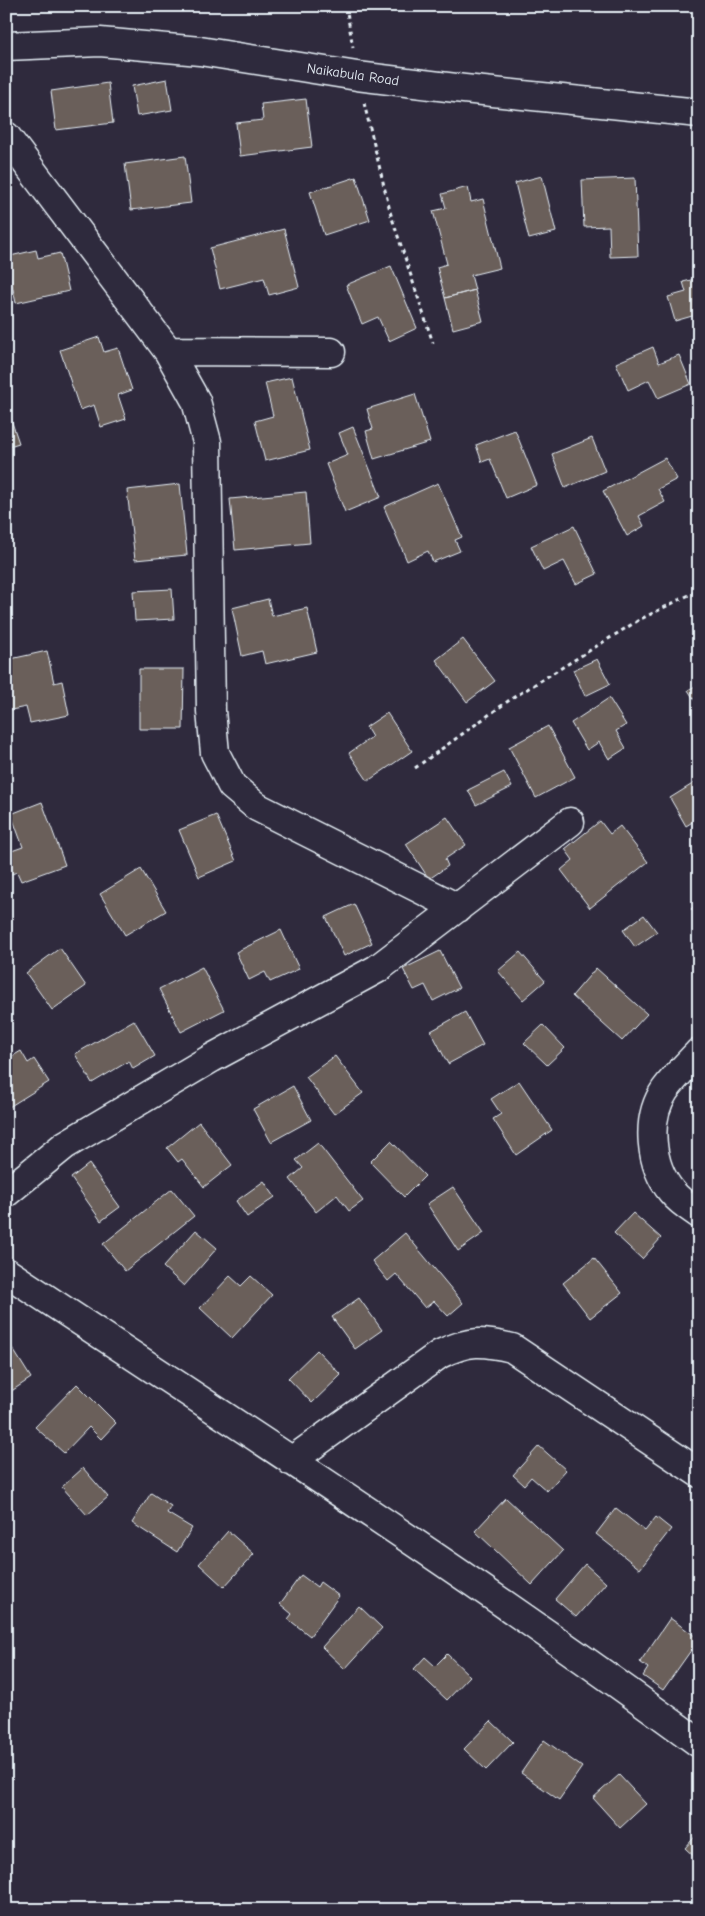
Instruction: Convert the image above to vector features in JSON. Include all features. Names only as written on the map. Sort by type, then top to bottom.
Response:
[{"type":"street","name":"Naikabula Road","points":[[6,46],[100,42],[200,51],[357,76],[699,113]]},
{"type":"street","points":[[6,136],[168,351],[196,401],[207,442],[211,710],[216,753],[232,786],[258,807],[458,908]]},
{"type":"street","points":[[168,351],[331,352]]},
{"type":"street","points":[[6,1192],[65,1145],[212,1058],[377,970],[570,822]]},
{"type":"street","points":[[699,1052],[665,1090],[657,1107],[653,1125],[653,1144],[662,1178],[672,1193],[699,1214]]},
{"type":"street","points":[[6,1272],[292,1460],[608,1676],[699,1743]]},
{"type":"street","points":[[292,1460],[440,1354],[460,1345],[488,1342],[512,1348],[699,1473]]},
{"type":"path","points":[[346,6],[357,76],[390,215],[433,343]]},
{"type":"path","points":[[415,768],[511,699],[639,620],[699,590]]},
{"type":"building","points":[[167,79],[172,110],[137,116],[132,86]]},
{"type":"building","points":[[108,83],[113,123],[56,130],[51,91]]},
{"type":"building","points":[[306,99],[312,147],[240,156],[236,123],[263,120],[261,104]]},
{"type":"building","points":[[185,156],[191,203],[131,210],[125,164]]},
{"type":"building","points":[[542,176],[556,232],[529,239],[515,183]]},
{"type":"building","points":[[356,177],[370,220],[324,235],[310,192]]},
{"type":"building","points":[[635,178],[638,256],[610,257],[609,226],[584,227],[582,180]]},
{"type":"building","points":[[468,187],[471,202],[483,199],[500,268],[471,275],[475,290],[445,298],[437,267],[447,264],[433,211],[446,208],[442,194]]},
{"type":"building","points":[[284,229],[299,287],[269,295],[264,278],[220,289],[210,248]]},
{"type":"building","points":[[36,250],[38,258],[60,253],[69,291],[16,303],[6,257]]},
{"type":"building","points":[[391,266],[417,328],[389,341],[378,317],[362,324],[346,285]]},
{"type":"building","points":[[699,278],[699,314],[675,321],[668,297],[686,292],[683,282]]},
{"type":"building","points":[[475,290],[483,321],[453,329],[445,298]]},
{"type":"building","points":[[99,337],[104,352],[118,348],[132,390],[118,395],[126,419],[101,427],[94,405],[80,410],[60,350]]},
{"type":"building","points":[[653,347],[659,363],[679,355],[691,384],[658,398],[649,380],[628,390],[616,363]]},
{"type":"building","points":[[292,377],[310,450],[265,461],[255,421],[273,416],[265,383]]},
{"type":"building","points":[[415,394],[430,442],[374,459],[366,431],[373,429],[367,409]]},
{"type":"building","points":[[6,405],[19,443],[6,447]]},
{"type":"building","points":[[353,427],[381,497],[345,512],[326,464],[348,455],[339,433]]},
{"type":"building","points":[[515,430],[537,485],[506,498],[490,459],[482,462],[476,445]]},
{"type":"building","points":[[592,438],[605,471],[565,488],[552,454]]},
{"type":"building","points":[[665,458],[677,479],[658,489],[665,502],[639,516],[644,526],[627,536],[603,491]]},
{"type":"building","points":[[438,483],[462,537],[455,540],[460,551],[433,562],[428,551],[407,561],[384,507]]},
{"type":"building","points":[[180,484],[187,555],[135,560],[127,490]]},
{"type":"building","points":[[306,492],[310,543],[235,550],[230,499]]},
{"type":"building","points":[[574,526],[597,574],[576,584],[564,561],[543,571],[531,546]]},
{"type":"building","points":[[172,589],[174,619],[135,621],[133,591]]},
{"type":"building","points":[[268,599],[272,616],[307,608],[317,652],[265,664],[262,651],[242,656],[232,608]]},
{"type":"building","points":[[463,639],[495,681],[467,702],[436,660]]},
{"type":"building","points":[[47,651],[54,683],[62,681],[69,715],[30,723],[26,707],[6,711],[6,660]]},
{"type":"building","points":[[597,659],[610,684],[585,696],[573,670]]},
{"type":"building","points":[[139,669],[184,669],[183,729],[139,729]]},
{"type":"building","points":[[699,684],[699,707],[688,690]]},
{"type":"building","points":[[609,698],[626,725],[616,731],[626,748],[609,759],[599,742],[587,750],[571,723]]},
{"type":"building","points":[[387,713],[412,751],[368,781],[349,753],[372,737],[366,727]]},
{"type":"building","points":[[548,726],[575,777],[536,798],[509,747]]},
{"type":"building","points":[[504,772],[512,787],[476,805],[468,790]]},
{"type":"building","points":[[699,780],[699,818],[686,826],[670,798]]},
{"type":"building","points":[[42,802],[65,865],[21,881],[17,872],[6,876],[6,853],[23,847],[11,814]]},
{"type":"building","points":[[216,815],[236,861],[199,877],[179,830]]},
{"type":"building","points":[[447,817],[466,845],[445,859],[448,866],[429,879],[406,844]]},
{"type":"building","points":[[600,821],[610,834],[620,826],[648,862],[590,908],[561,870],[573,860],[565,849]]},
{"type":"building","points":[[141,869],[166,911],[125,935],[100,894]]},
{"type":"building","points":[[699,901],[699,917],[691,909]]},
{"type":"building","points":[[354,904],[372,943],[344,956],[326,917]]},
{"type":"building","points":[[644,915],[657,932],[635,947],[623,930]]},
{"type":"building","points":[[281,930],[299,969],[270,982],[265,972],[249,980],[236,952]]},
{"type":"building","points":[[60,948],[86,986],[52,1010],[26,973]]},
{"type":"building","points":[[440,951],[459,988],[433,1001],[425,985],[414,990],[403,969]]},
{"type":"building","points":[[520,952],[545,981],[523,1000],[498,971]]},
{"type":"building","points":[[202,967],[224,1010],[181,1032],[159,989]]},
{"type":"building","points":[[596,968],[647,1014],[622,1041],[572,996]]},
{"type":"building","points":[[465,1012],[483,1045],[448,1064],[431,1031]]},
{"type":"building","points":[[134,1020],[155,1056],[133,1069],[129,1061],[92,1083],[75,1054]]},
{"type":"building","points":[[543,1025],[565,1048],[547,1065],[524,1043]]},
{"type":"building","points":[[21,1051],[28,1063],[34,1059],[49,1082],[9,1107],[6,1102],[6,1060]]},
{"type":"building","points":[[335,1056],[363,1093],[334,1114],[306,1077]]},
{"type":"building","points":[[519,1081],[552,1130],[516,1155],[493,1119],[501,1114],[491,1099]]},
{"type":"building","points":[[293,1086],[311,1120],[271,1142],[253,1109]]},
{"type":"building","points":[[199,1122],[232,1165],[204,1187],[182,1159],[178,1162],[167,1148]]},
{"type":"building","points":[[391,1141],[425,1176],[404,1197],[370,1162]]},
{"type":"building","points":[[318,1143],[363,1201],[349,1211],[337,1195],[316,1212],[290,1179],[303,1168],[296,1160]]},
{"type":"building","points":[[89,1164],[120,1207],[101,1221],[71,1178]]},
{"type":"building","points":[[264,1181],[275,1197],[247,1217],[236,1201]]},
{"type":"building","points":[[453,1187],[484,1233],[458,1251],[427,1204]]},
{"type":"building","points":[[172,1189],[194,1216],[125,1271],[103,1244]]},
{"type":"building","points":[[633,1213],[661,1238],[642,1259],[614,1233]]},
{"type":"building","points":[[196,1230],[217,1248],[184,1286],[163,1267]]},
{"type":"building","points":[[405,1233],[463,1303],[448,1316],[434,1301],[425,1308],[396,1274],[388,1281],[372,1261]]},
{"type":"building","points":[[594,1258],[622,1293],[590,1318],[563,1283]]},
{"type":"building","points":[[230,1276],[241,1286],[251,1276],[272,1295],[232,1338],[200,1308]]},
{"type":"building","points":[[359,1298],[382,1330],[355,1349],[332,1317]]},
{"type":"building","points":[[6,1338],[31,1378],[7,1394],[6,1393]]},
{"type":"building","points":[[317,1350],[341,1375],[312,1403],[288,1378]]},
{"type":"building","points":[[77,1384],[116,1423],[101,1439],[89,1427],[64,1453],[35,1427]]},
{"type":"building","points":[[539,1446],[566,1470],[547,1491],[531,1477],[524,1485],[513,1475]]},
{"type":"building","points":[[83,1468],[108,1497],[87,1515],[62,1487]]},
{"type":"building","points":[[151,1493],[171,1506],[167,1513],[192,1528],[177,1552],[132,1523]]},
{"type":"building","points":[[506,1498],[563,1551],[532,1585],[475,1531]]},
{"type":"building","points":[[616,1508],[645,1531],[656,1517],[671,1529],[640,1569],[596,1534]]},
{"type":"building","points":[[228,1531],[254,1554],[224,1587],[199,1564]]},
{"type":"building","points":[[585,1564],[606,1583],[576,1617],[555,1599]]},
{"type":"building","points":[[301,1575],[317,1587],[320,1582],[339,1596],[310,1636],[288,1619],[292,1614],[280,1604]]},
{"type":"building","points":[[359,1606],[382,1628],[345,1669],[322,1647]]},
{"type":"building","points":[[670,1618],[699,1639],[663,1690],[643,1676],[648,1668],[640,1662]]},
{"type":"building","points":[[447,1654],[470,1676],[447,1700],[414,1669],[425,1657],[435,1666]]},
{"type":"building","points":[[491,1721],[513,1742],[486,1770],[464,1749]]},
{"type":"building","points":[[544,1740],[582,1767],[559,1800],[521,1773]]},
{"type":"building","points":[[619,1775],[646,1804],[620,1828],[593,1798]]},
{"type":"building","points":[[699,1832],[699,1861],[685,1848]]}]
